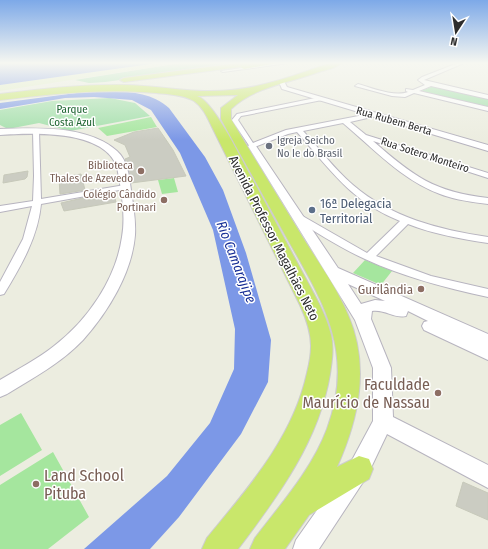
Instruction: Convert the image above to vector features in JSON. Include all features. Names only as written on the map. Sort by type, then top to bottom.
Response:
[{"type":"main road","points":[[0,95],[51,89]]},
{"type":"main road","points":[[0,95],[75,89]]},
{"type":"main road","points":[[121,89],[220,94],[253,89]]},
{"type":"main road","points":[[217,108],[256,89]]},
{"type":"main road","name":"Avenida Professor Magalhães Neto","points":[[174,92],[217,108],[253,153],[319,278],[334,308],[345,336],[349,367],[345,410],[335,439],[321,470],[266,549]]},
{"type":"main road","name":"Avenida Professor Magalhães Neto","points":[[217,108],[256,198],[305,297],[318,328],[322,345],[321,361],[313,400],[301,431],[279,469],[218,549]]},
{"type":"main road","points":[[298,505],[359,469]]},
{"type":"street","name":"Rua Rubem Berta","points":[[286,89],[488,148]]},
{"type":"street","points":[[369,89],[392,94],[405,95],[421,89]]},
{"type":"street","points":[[451,89],[488,97]]},
{"type":"street","points":[[392,94],[408,90],[416,91],[488,109]]},
{"type":"street","name":"Avenida Professor Magalhães Neto","points":[[305,549],[359,469],[383,422],[382,368],[363,319],[253,153],[235,120],[239,115],[247,113],[320,99]]},
{"type":"street","points":[[253,153],[281,134],[374,115]]},
{"type":"street","points":[[345,121],[420,183],[458,198],[488,201]]},
{"type":"street","points":[[299,130],[349,186],[377,206],[406,220],[450,233],[488,240]]},
{"type":"street","points":[[0,291],[16,265],[27,241],[34,220],[36,203],[36,131]]},
{"type":"street","points":[[0,132],[36,131],[72,135],[101,143],[113,152],[120,161],[125,187],[129,235],[124,258],[113,283],[97,311],[76,336],[40,365],[0,389]]},
{"type":"street","name":"Rua Sotero Monteiro","points":[[363,135],[488,176]]},
{"type":"street","points":[[0,209],[125,187]]},
{"type":"street","points":[[296,216],[336,240],[369,257],[452,285],[488,293]]},
{"type":"street","points":[[369,257],[406,220]]},
{"type":"street","points":[[331,271],[488,341]]},
{"type":"street","points":[[363,319],[365,308],[372,305],[381,304],[488,353]]},
{"type":"street","points":[[383,422],[488,477]]},
{"type":"green space","points":[[427,89],[445,89],[488,98],[488,107],[421,91]]},
{"type":"green space","name":"Parque Costa Azul","points":[[110,98],[135,103],[150,116],[70,131],[39,123],[8,129],[0,125],[0,110],[52,101]]},
{"type":"green space","points":[[151,117],[157,127],[107,136],[98,128]]},
{"type":"green space","points":[[174,178],[178,192],[162,194],[158,180]]},
{"type":"green space","points":[[365,260],[392,271],[381,285],[353,273]]},
{"type":"green space","points":[[21,413],[42,450],[0,476],[0,425]]},
{"type":"green space","name":"Land School Pituba","points":[[53,452],[89,517],[48,549],[0,549],[0,485]]},
{"type":"sand","points":[[0,89],[15,89],[0,91]]},
{"type":"water","name":"Rio Camarajipe","points":[[84,92],[128,92],[139,94],[160,101],[169,108],[205,157],[223,190],[246,253],[271,340],[268,382],[241,434],[179,517],[150,549],[84,549],[167,476],[210,423],[234,369],[235,329],[213,230],[180,153],[151,110],[132,100],[94,97],[65,98],[0,109],[0,103]]},
{"type":"building","points":[[158,128],[173,150],[186,176],[131,183],[125,159],[130,157],[125,145],[114,140],[134,132]]},
{"type":"building","points":[[28,171],[25,179],[3,183],[4,175]]},
{"type":"building","points":[[81,174],[85,190],[60,194],[59,178]]},
{"type":"building","points":[[114,195],[116,202],[64,211],[61,203],[87,197],[88,200]]},
{"type":"building","points":[[463,482],[488,493],[488,520],[456,506]]},
{"type":"place","name":"Igreja Seicho No Ie do Brasil","points":[[269,146]]},
{"type":"place","name":"Biblioteca Thales de Azevedo","points":[[141,171]]},
{"type":"place","name":"Colégio Cândido Portinari","points":[[164,200]]},
{"type":"place","name":"16ª Delegacia Territorial","points":[[312,210]]},
{"type":"place","name":"Gurilândia","points":[[421,289]]},
{"type":"place","name":"Faculdade Maurício de Nassau","points":[[438,393]]},
{"type":"place","name":"Land School Pituba","points":[[36,484]]}]
